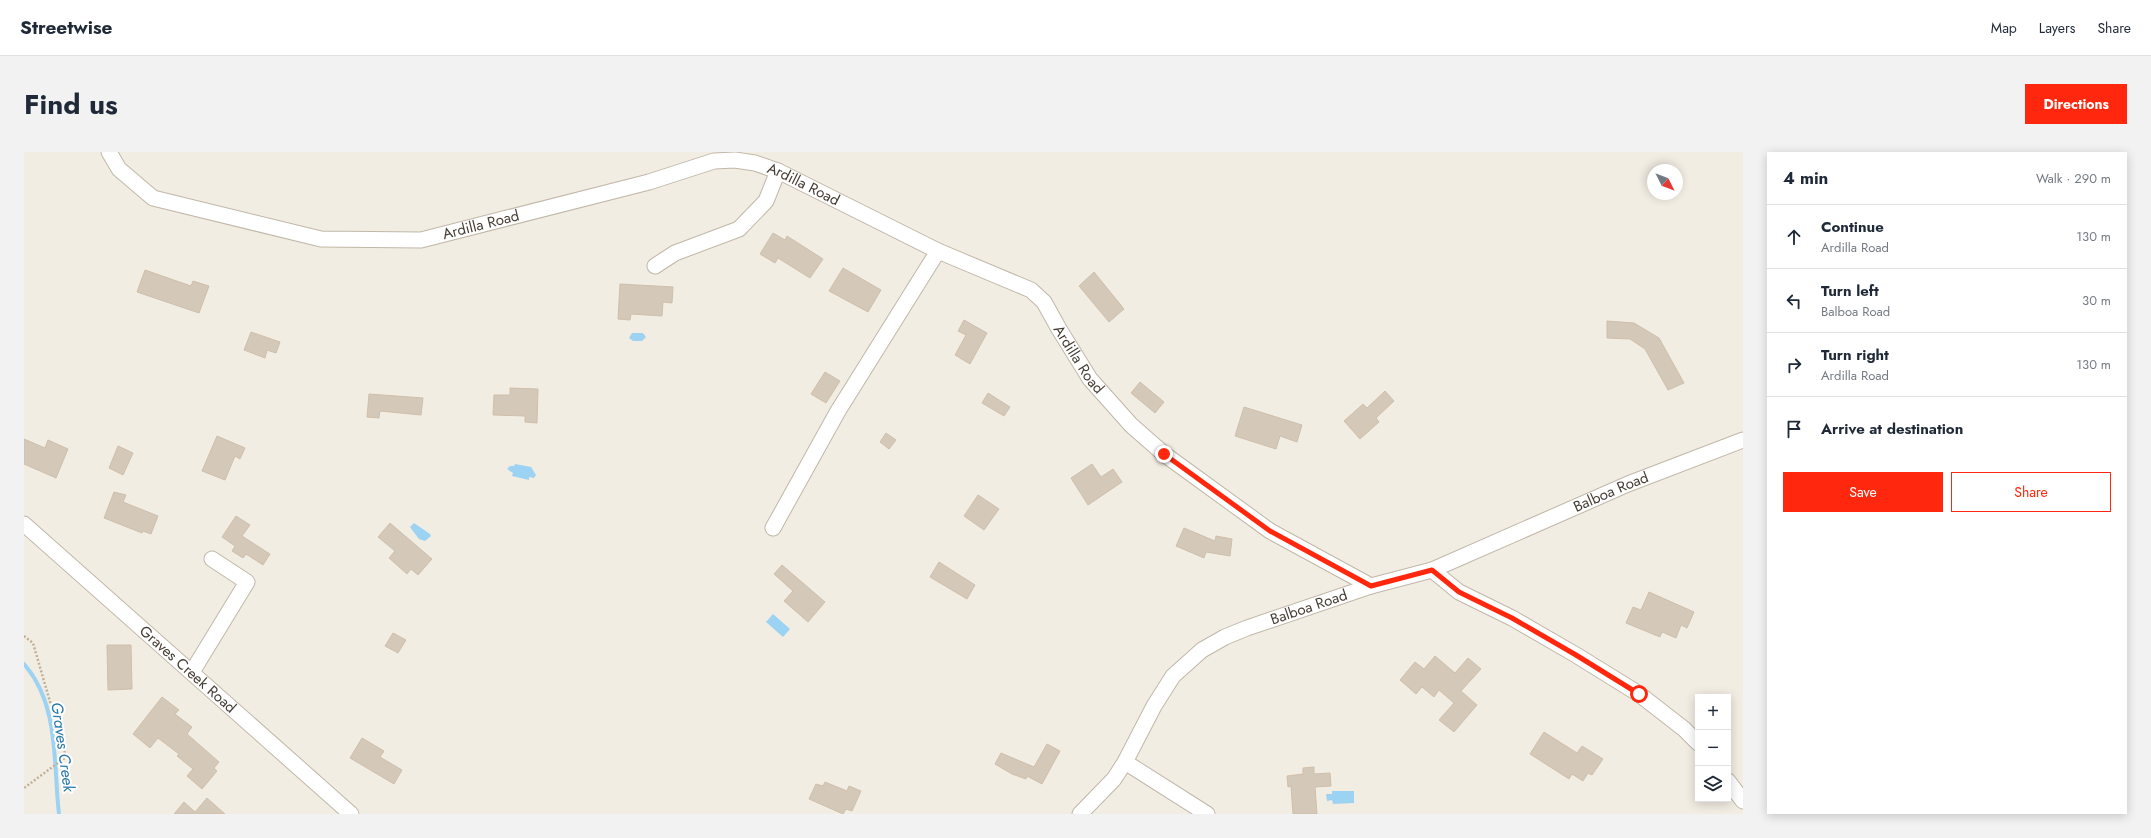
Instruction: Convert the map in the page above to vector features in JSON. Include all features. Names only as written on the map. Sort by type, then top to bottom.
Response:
[{"type":"street","name":"Ardilla Road","points":[[109,152],[119,170],[153,198],[321,239],[421,240],[650,182],[714,161],[735,160],[755,163],[778,171],[938,251],[1031,290],[1044,302],[1090,378],[1131,425],[1164,454],[1270,531],[1371,586]]},
{"type":"street","points":[[655,266],[675,253],[740,229],[766,201],[778,171]]},
{"type":"street","points":[[773,528],[838,410],[938,251]]},
{"type":"street","name":"Balboa Road","points":[[1080,814],[1105,790],[1125,762],[1162,690],[1173,676],[1202,650],[1225,637],[1247,628],[1371,586],[1432,570],[1628,484],[1743,440]]},
{"type":"street","name":"Graves Creek Road","points":[[24,524],[351,814]]},
{"type":"street","points":[[192,672],[247,582],[212,558]]},
{"type":"street","points":[[1432,570],[1459,592],[1512,618],[1639,694],[1684,729],[1695,740]]},
{"type":"street","points":[[1125,762],[1207,814]]},
{"type":"street","points":[[1731,785],[1743,801]]},
{"type":"path","points":[[24,636],[33,642],[66,757],[24,788]]},
{"type":"water","points":[[632,333],[643,333],[646,337],[642,341],[633,341],[629,338]]},
{"type":"water","points":[[515,464],[531,467],[536,475],[534,478],[529,477],[529,480],[512,476],[513,473],[507,469]]},
{"type":"water","points":[[414,523],[431,536],[425,541],[419,539],[410,527]]},
{"type":"water","points":[[773,614],[790,629],[783,637],[766,622]]},
{"type":"water","points":[[1332,791],[1354,791],[1354,803],[1333,804],[1332,800],[1327,801],[1326,794],[1332,794]]},
{"type":"building","points":[[773,233],[785,240],[787,236],[823,259],[810,278],[778,258],[775,263],[760,254]]},
{"type":"building","points":[[843,268],[881,290],[868,312],[829,291]]},
{"type":"building","points":[[145,270],[191,286],[193,281],[209,286],[199,313],[137,292]]},
{"type":"building","points":[[1094,272],[1124,309],[1109,322],[1079,286]]},
{"type":"building","points":[[620,284],[673,287],[672,303],[663,302],[662,316],[631,314],[630,320],[618,319]]},
{"type":"building","points":[[964,320],[987,333],[970,364],[955,355],[966,335],[958,331]]},
{"type":"building","points":[[1607,321],[1634,323],[1659,338],[1684,383],[1668,390],[1645,349],[1630,339],[1607,338]]},
{"type":"building","points":[[251,332],[280,342],[276,353],[267,350],[265,358],[244,350]]},
{"type":"building","points":[[825,372],[840,381],[826,403],[811,394]]},
{"type":"building","points":[[1140,382],[1164,402],[1155,413],[1131,393]]},
{"type":"building","points":[[510,388],[538,389],[537,423],[525,422],[525,416],[493,415],[494,395],[510,395]]},
{"type":"building","points":[[1385,391],[1394,401],[1376,418],[1379,422],[1360,439],[1344,421],[1363,404],[1367,408]]},
{"type":"building","points":[[988,393],[1010,407],[1004,416],[982,403]]},
{"type":"building","points":[[369,394],[423,398],[421,415],[380,411],[379,418],[367,417]]},
{"type":"building","points":[[1244,407],[1302,425],[1297,442],[1280,436],[1276,449],[1235,436]]},
{"type":"building","points":[[886,433],[896,440],[889,449],[880,442]]},
{"type":"building","points":[[217,436],[245,448],[240,459],[235,456],[225,480],[202,471]]},
{"type":"building","points":[[24,439],[45,448],[48,440],[68,449],[56,478],[24,464]]},
{"type":"building","points":[[118,446],[133,453],[123,475],[109,468]]},
{"type":"building","points":[[1092,464],[1101,477],[1113,469],[1122,482],[1088,505],[1071,478]]},
{"type":"building","points":[[114,492],[126,495],[123,502],[158,516],[151,534],[143,531],[142,533],[104,518]]},
{"type":"building","points":[[978,495],[999,509],[984,530],[964,516]]},
{"type":"building","points":[[236,516],[250,525],[242,536],[270,554],[263,565],[246,554],[243,558],[232,551],[235,546],[222,537]]},
{"type":"building","points":[[390,523],[432,559],[418,575],[411,569],[407,574],[389,558],[395,551],[378,537]]},
{"type":"building","points":[[1184,528],[1215,541],[1216,536],[1232,539],[1230,556],[1206,552],[1204,558],[1176,546]]},
{"type":"building","points":[[939,562],[975,585],[967,599],[930,577]]},
{"type":"building","points":[[782,565],[825,602],[808,622],[784,601],[793,591],[774,574]]},
{"type":"building","points":[[1649,592],[1694,612],[1687,628],[1681,625],[1676,638],[1662,632],[1660,637],[1626,623],[1633,607],[1641,610]]},
{"type":"building","points":[[393,633],[406,640],[398,653],[385,646]]},
{"type":"building","points":[[107,645],[131,645],[132,689],[108,690]]},
{"type":"building","points":[[1435,656],[1455,673],[1468,658],[1481,669],[1461,691],[1477,705],[1454,732],[1439,720],[1454,703],[1439,690],[1434,697],[1422,687],[1416,694],[1400,680],[1415,662],[1424,669]]},
{"type":"building","points":[[162,697],[179,710],[175,714],[192,727],[187,734],[219,762],[214,768],[217,771],[202,789],[187,776],[193,769],[177,756],[179,754],[158,738],[150,748],[133,734]]},
{"type":"building","points":[[1544,732],[1577,753],[1582,746],[1603,759],[1592,775],[1588,773],[1583,781],[1572,774],[1569,779],[1530,754]]},
{"type":"building","points":[[362,738],[384,751],[380,757],[402,770],[394,784],[350,758]]},
{"type":"building","points":[[1047,744],[1060,751],[1042,784],[1027,776],[1026,779],[1012,774],[995,764],[1001,753],[1034,767]]},
{"type":"building","points":[[1314,767],[1314,774],[1330,773],[1331,786],[1315,787],[1317,814],[1293,814],[1291,786],[1288,787],[1287,776],[1303,774],[1303,768]]},
{"type":"building","points":[[825,782],[847,791],[849,786],[861,791],[852,811],[846,809],[843,814],[809,799],[816,784],[823,786]]},
{"type":"building","points":[[207,798],[225,814],[174,814],[184,802],[195,812]]},
{"type":"waterway","name":"Graves Creek","points":[[24,664],[36,680],[44,698],[49,716],[55,755],[59,814]]},
{"type":"route","points":[[1164,454],[1270,531],[1371,586],[1432,570],[1459,592],[1477,603],[1512,618],[1639,694]]}]
